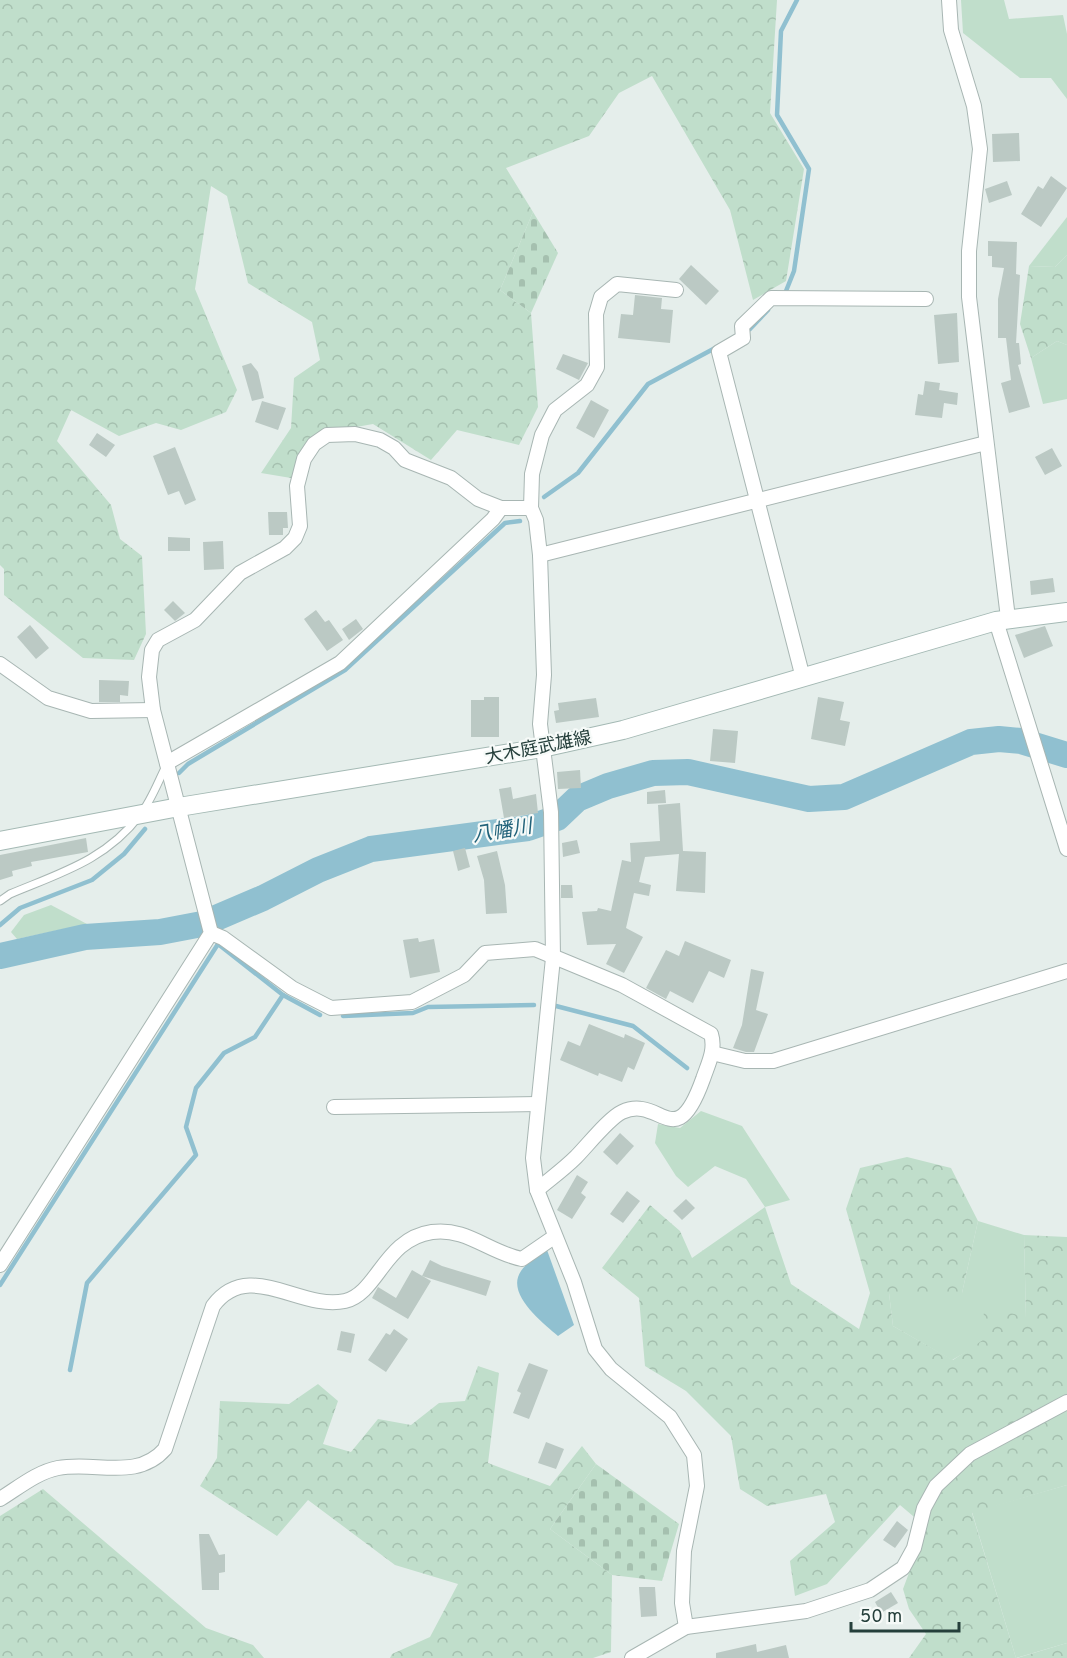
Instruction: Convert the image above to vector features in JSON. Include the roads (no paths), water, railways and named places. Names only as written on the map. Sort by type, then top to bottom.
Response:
[{"type":"main road","name":"大木庭武雄線","points":[[0,841],[179,807],[542,748],[623,730],[1002,620],[1067,612]]},
{"type":"street","points":[[949,0],[951,30],[974,105],[980,148],[969,251],[969,297],[986,443],[1002,620],[1031,735],[1067,849]]},
{"type":"street","points":[[676,290],[617,284],[601,297],[596,314],[597,367],[587,385],[555,410],[542,435],[532,474],[531,508],[536,520],[540,555],[544,675],[540,724],[551,812],[553,958],[533,1158],[537,1190],[574,1282],[595,1349],[611,1369],[670,1417],[694,1455],[697,1486],[684,1551],[682,1592],[686,1628]]},
{"type":"street","points":[[803,678],[719,352],[743,338],[742,326],[771,298],[926,299]]},
{"type":"street","points":[[0,1265],[211,933],[153,710],[149,676],[152,650],[158,640],[195,620],[240,573],[250,565],[285,548],[295,538],[300,526],[297,486],[304,459],[314,444],[327,435],[355,434],[380,440],[394,448],[405,460],[451,478],[478,499],[501,508],[531,508]]},
{"type":"street","points":[[540,555],[986,443]]},
{"type":"street","points":[[167,763],[340,663],[493,519],[501,508]]},
{"type":"street","points":[[0,664],[48,698],[91,711],[153,710]]},
{"type":"street","points":[[211,933],[223,938],[292,988],[331,1008],[412,1002],[464,975],[485,953],[535,949],[622,985],[711,1034],[714,1043],[712,1053],[694,1105],[687,1113],[678,1118],[667,1118],[637,1109],[621,1112],[574,1160],[537,1190]]},
{"type":"street","points":[[712,1053],[745,1061],[773,1061],[1067,971]]},
{"type":"street","points":[[334,1107],[538,1104]]},
{"type":"street","points":[[0,1499],[46,1471],[61,1468],[141,1467],[154,1461],[165,1449],[213,1306],[222,1294],[237,1286],[254,1285],[332,1301],[346,1301],[361,1293],[390,1254],[429,1232],[450,1230],[470,1236],[510,1257],[522,1259],[554,1237]]},
{"type":"street","points":[[632,1658],[686,1628],[806,1611],[870,1590],[903,1568],[914,1548],[924,1508],[936,1486],[970,1454],[1067,1402]]},
{"type":"lane","points":[[0,901],[10,894],[92,860],[124,833],[141,814],[167,763]]},
{"type":"water","points":[[547,1250],[574,1325],[558,1336],[535,1316],[518,1289],[517,1280],[523,1268]]},
{"type":"waterway","points":[[786,291],[794,271],[809,169],[777,115],[781,31],[797,0]]},
{"type":"waterway","points":[[750,329],[768,310]]},
{"type":"waterway","points":[[544,497],[578,473],[648,384],[717,347]]},
{"type":"waterway","points":[[179,773],[188,764],[345,670],[505,523],[520,521]]},
{"type":"waterway","name":"八幡川","points":[[0,956],[85,937],[160,932],[202,924],[263,898],[318,870],[371,849],[528,828],[557,818],[577,799],[608,786],[653,773],[688,772],[809,799],[844,797],[971,742],[999,739],[1021,741],[1067,755]]},
{"type":"waterway","points":[[0,925],[20,908],[92,880],[124,854],[145,829]]},
{"type":"waterway","points":[[0,1285],[218,944],[283,995],[320,1015]]},
{"type":"waterway","points":[[70,1370],[87,1283],[196,1155],[186,1127],[196,1088],[224,1053],[255,1037],[283,995]]},
{"type":"waterway","points":[[343,1016],[413,1013],[428,1007],[534,1005]]},
{"type":"waterway","points":[[556,1006],[633,1026],[687,1068]]}]
